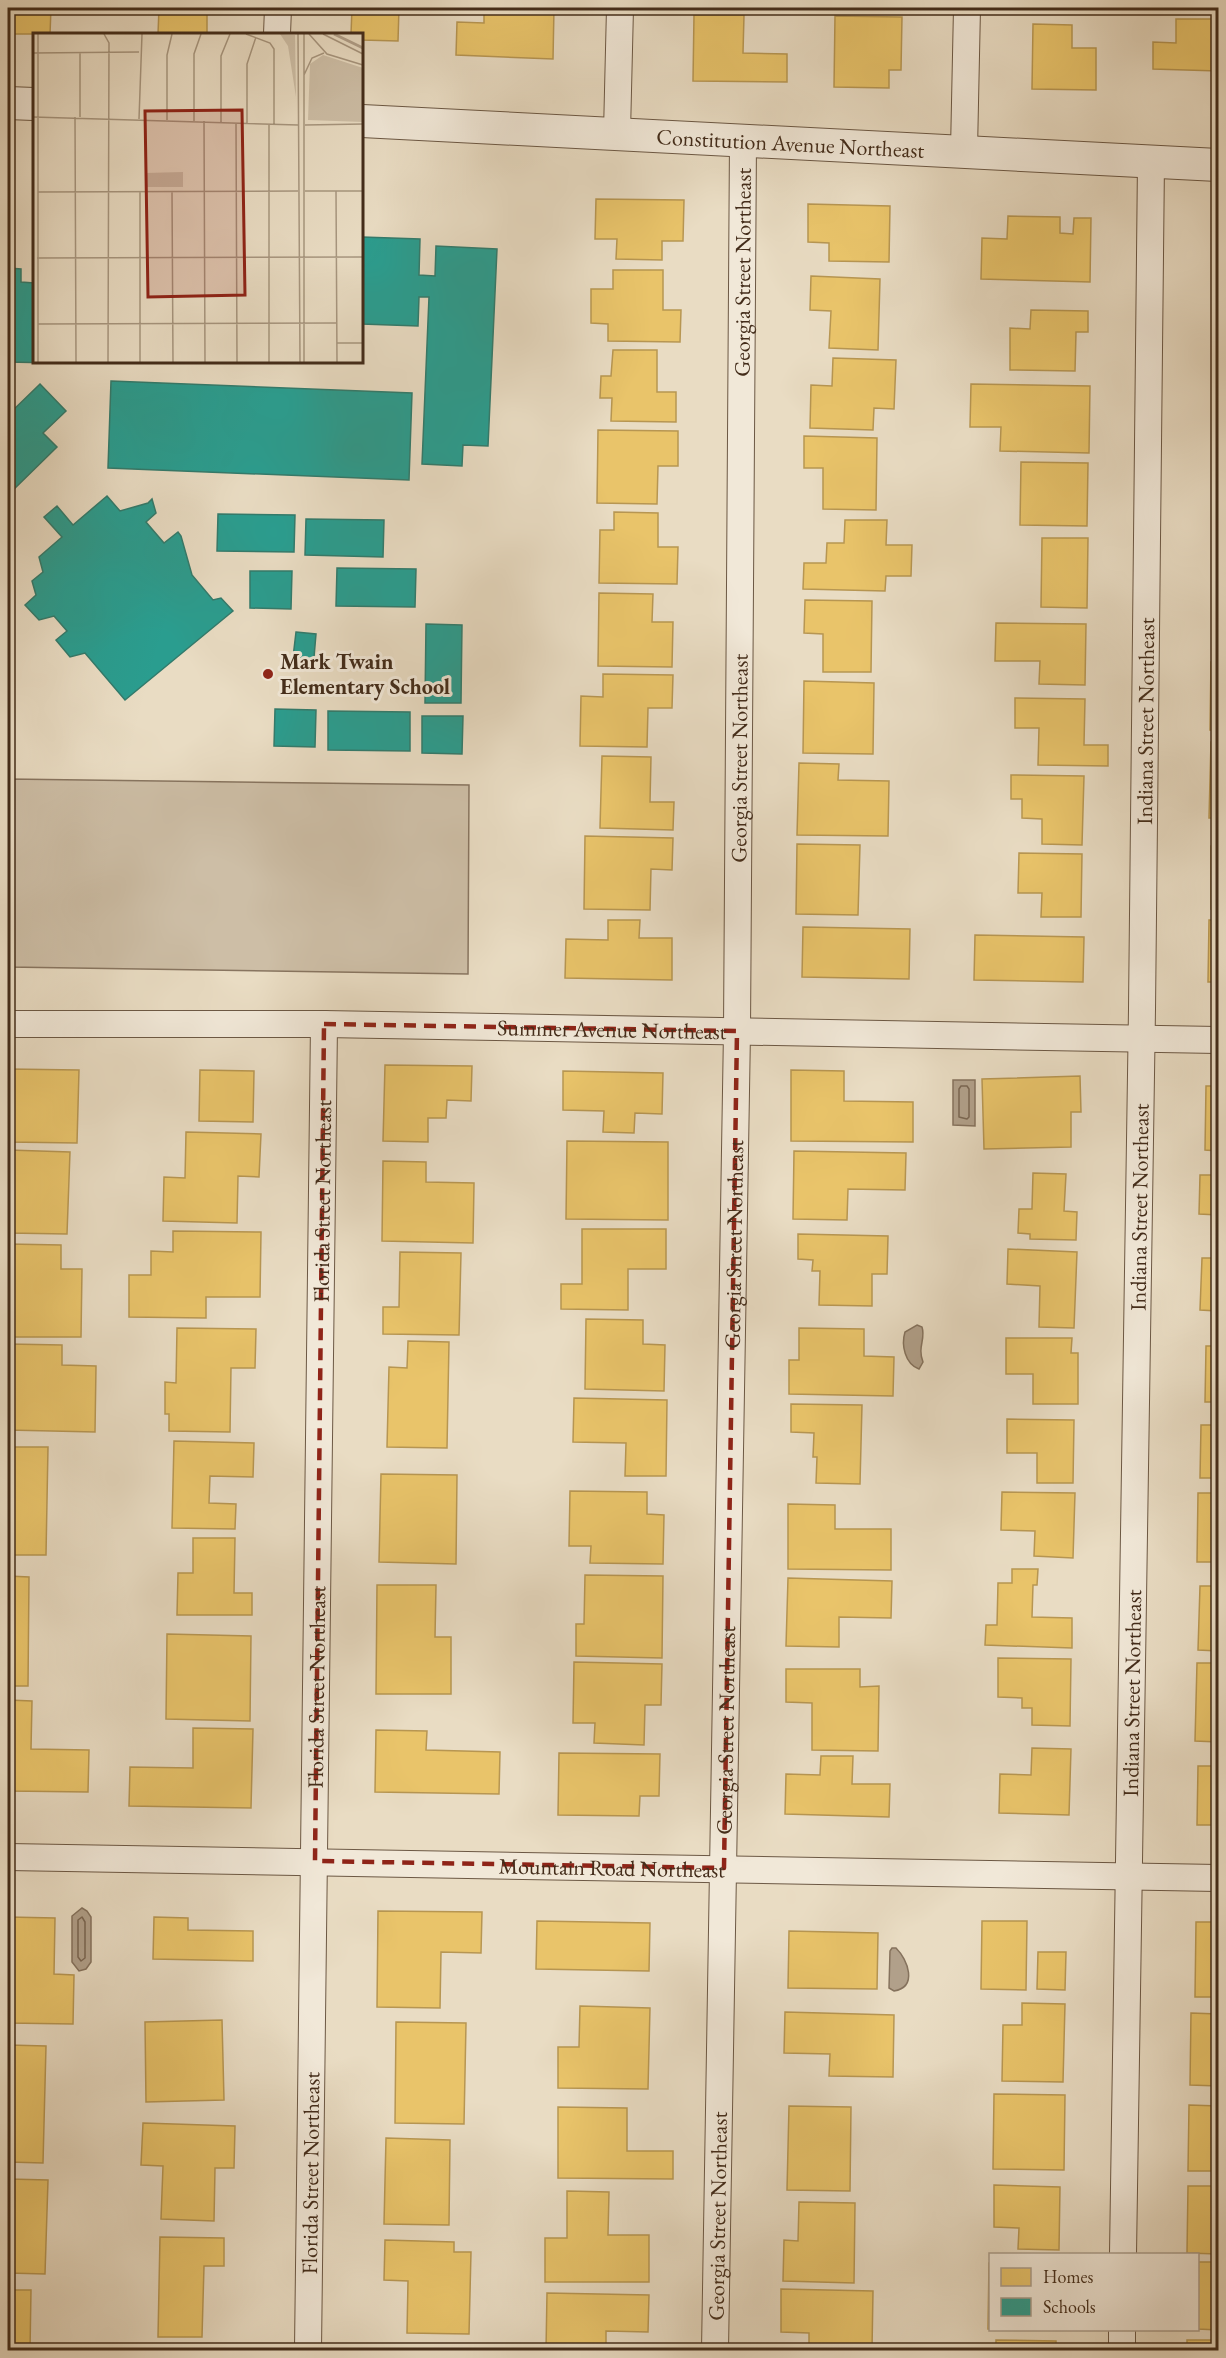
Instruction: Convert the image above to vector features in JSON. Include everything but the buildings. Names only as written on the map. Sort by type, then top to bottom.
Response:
[{"type":"street","points":[[277,33],[278,8]]},
{"type":"street","points":[[617,132],[620,8]]},
{"type":"street","points":[[964,150],[966,8]]},
{"type":"street","points":[[8,103],[33,104]]},
{"type":"street","name":"Constitution Avenue Northeast","points":[[363,121],[617,132],[1218,165]]},
{"type":"street","name":"Georgia Street Northeast","points":[[715,2350],[737,1030],[743,140]]},
{"type":"street","name":"Indiana Street Northeast","points":[[1123,2253],[1151,161]]},
{"type":"street","name":"Summer Avenue Northeast","points":[[8,1024],[324,1024],[1218,1040]]},
{"type":"street","name":"Florida Street Northeast","points":[[308,2350],[324,1024]]},
{"type":"street","name":"Mountain Road Northeast","points":[[8,1857],[1218,1878]]},
{"type":"street","points":[[1122,2331],[1122,2350]]},
{"type":"highlighted area","points":[[324,1024],[737,1031],[724,1868],[315,1861]]},
{"type":"shaded area","points":[[8,779],[469,785],[468,974],[8,967]]},
{"type":"water","points":[[953,1080],[975,1080],[975,1126],[953,1125]]},
{"type":"water","points":[[917,1325],[922,1327],[923,1331],[921,1357],[923,1362],[919,1369],[907,1359],[904,1343],[905,1332]]},
{"type":"water","points":[[82,1908],[91,1917],[91,1962],[86,1969],[79,1971],[72,1962],[72,1916]]},
{"type":"water","points":[[892,1948],[896,1948],[900,1953],[909,1973],[906,1984],[894,1991],[889,1988]]},
{"type":"place","name":"Mark Twain Elementary School","points":[[268,674]]}]
